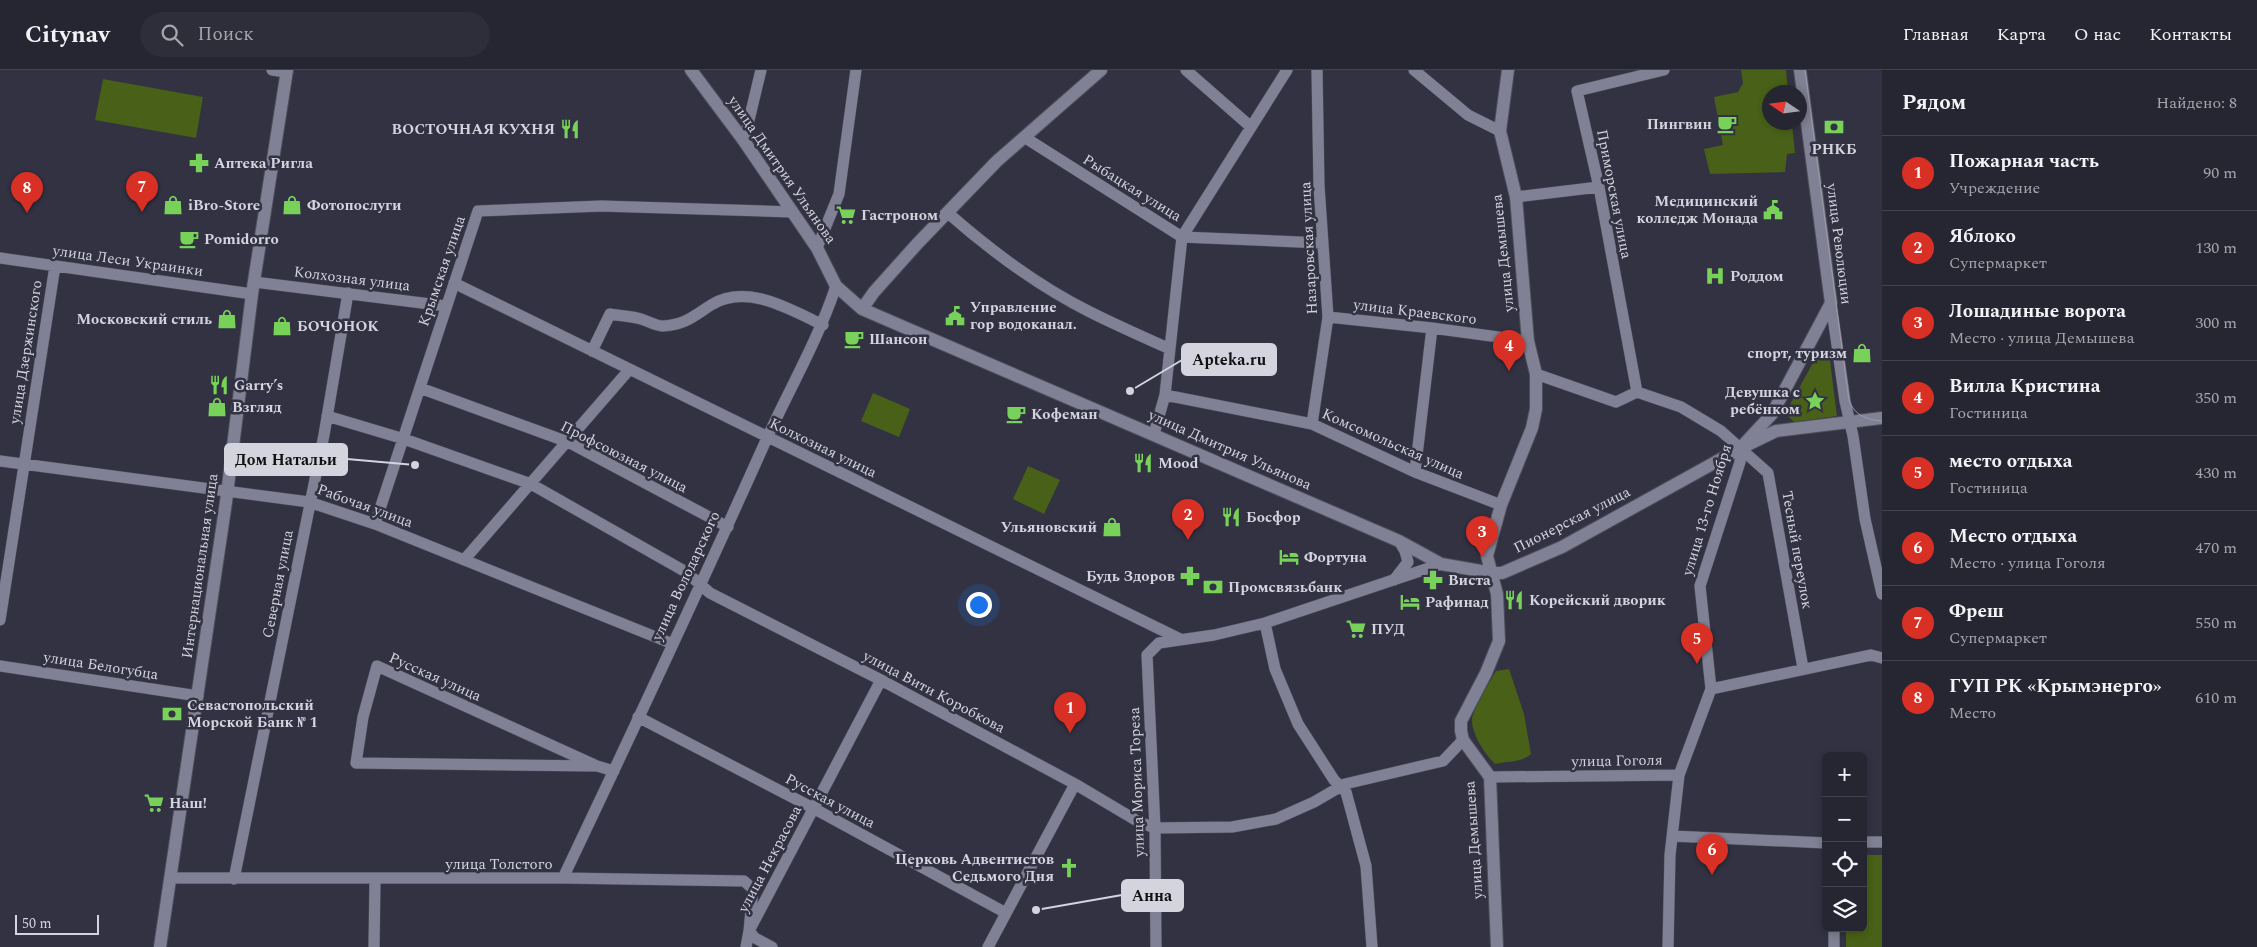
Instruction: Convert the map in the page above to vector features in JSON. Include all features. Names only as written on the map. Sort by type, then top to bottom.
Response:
[{"type":"street","points":[[272,70],[286,71]]},
{"type":"street","name":"улица Дмитрия Ульянова","points":[[691,70],[744,141],[817,248],[836,286],[862,309],[1399,541],[1441,564]]},
{"type":"street","points":[[744,141],[761,70]]},
{"type":"street","points":[[817,248],[839,194],[856,70]]},
{"type":"street","points":[[862,309],[874,292],[997,161],[1101,70]]},
{"type":"street","points":[[1186,70],[1251,127]]},
{"type":"street","points":[[1154,434],[1165,395],[1182,237],[1287,70]]},
{"type":"street","name":"Назаровская улица","points":[[1312,424],[1328,317],[1322,243],[1317,70]]},
{"type":"street","points":[[1414,70],[1468,115],[1500,131]]},
{"type":"street","name":"улица Демышева","points":[[1496,947],[1490,777],[1464,740],[1461,721],[1499,641],[1497,594],[1487,556],[1500,504],[1532,428],[1536,409],[1536,374],[1528,341],[1516,197],[1500,131],[1508,70]]},
{"type":"street","name":"Приморская улица","points":[[1637,392],[1598,187],[1577,92],[1664,70]]},
{"type":"street","name":"улица Революции","points":[[1800,70],[1849,422],[1853,436],[1865,519],[1882,594]]},
{"type":"street","name":"Интернациональная улица","points":[[160,947],[228,492],[252,294],[286,71]]},
{"type":"street","name":"Рыбацкая улица","points":[[1024,137],[1182,237],[1298,244],[1322,243]]},
{"type":"street","points":[[1516,197],[1598,187]]},
{"type":"street","name":"Крымская улица","points":[[375,524],[478,211],[601,206],[792,212]]},
{"type":"street","points":[[948,213],[989,247],[1030,276],[1088,311],[1170,349]]},
{"type":"street","name":"улица Леси Украинки","points":[[0,258],[252,294]]},
{"type":"street","name":"улица Дзержинского","points":[[0,620],[55,266]]},
{"type":"street","name":"Колхозная улица","points":[[254,282],[446,306]]},
{"type":"street","name":"Колхозная улица","points":[[454,283],[1180,639]]},
{"type":"street","name":"улица Володарского","points":[[563,878],[702,584],[767,438],[823,325],[836,286]]},
{"type":"street","name":"Северная улица","points":[[234,880],[327,416],[348,293]]},
{"type":"street","points":[[592,351],[610,314],[640,319],[661,326],[687,322],[712,304],[725,298],[737,296],[759,297],[823,325]]},
{"type":"street","name":"улица 13-го Ноября","points":[[1679,775],[1711,688],[1700,586],[1740,462],[1741,448],[1772,414],[1831,303]]},
{"type":"street","name":"улица Краевского","points":[[1328,317],[1528,341]]},
{"type":"street","points":[[1415,472],[1432,328]]},
{"type":"street","points":[[464,560],[629,370]]},
{"type":"street","points":[[1536,374],[1616,402],[1637,392],[1681,407],[1721,431],[1741,448]]},
{"type":"street","name":"Профсоюзная улица","points":[[420,388],[568,442],[728,527]]},
{"type":"street","name":"Комсомольская улица","points":[[1165,395],[1312,424],[1415,472],[1500,504]]},
{"type":"street","points":[[1772,414],[1776,430]]},
{"type":"street","name":"улица Вити Коробкова","points":[[327,416],[404,439],[531,484],[686,572],[702,584],[710,593],[881,680],[1075,784],[1139,822],[1155,828],[1232,827],[1276,819],[1314,802],[1341,786],[1443,761],[1464,740]]},
{"type":"street","name":"Пионерская улица","points":[[1180,639],[1214,635],[1265,624],[1441,564],[1502,573],[1562,547],[1776,430],[1882,418]]},
{"type":"street","name":"Тесный переулок","points":[[1741,448],[1768,473],[1803,668]]},
{"type":"street","name":"Рабочая улица","points":[[0,461],[309,502],[375,524],[673,644]]},
{"type":"street","points":[[1392,581],[1402,572],[1408,562],[1405,551],[1399,541]]},
{"type":"street","points":[[1265,624],[1275,669],[1294,717],[1323,765],[1346,792],[1366,866],[1372,947]]},
{"type":"street","name":"улица Мориса Тореза","points":[[1156,947],[1155,828],[1147,654],[1159,643],[1180,639]]},
{"type":"street","points":[[1711,688],[1871,655],[1882,658]]},
{"type":"street","name":"улица Белогубца","points":[[0,666],[198,696]]},
{"type":"street","name":"Русская улица","points":[[598,766],[356,763],[363,717],[377,666],[598,766],[614,770]]},
{"type":"street","name":"улица Некрасова","points":[[746,947],[749,931],[881,680]]},
{"type":"street","name":"Русская улица","points":[[638,717],[813,808],[1006,913]]},
{"type":"street","name":"улица Гоголя","points":[[1490,777],[1679,775],[1672,836]]},
{"type":"street","points":[[988,947],[1075,784]]},
{"type":"street","points":[[1668,947],[1672,836],[1822,843]]},
{"type":"street","points":[[1867,842],[1882,842]]},
{"type":"street","name":"улица Толстого","points":[[170,878],[234,880],[563,878],[744,881],[753,889],[749,931]]},
{"type":"street","points":[[374,947],[375,880]]},
{"type":"street","points":[[749,931],[755,938],[772,947]]},
{"type":"street","points":[[1834,932],[1834,947]]},
{"type":"green space","points":[[1741,70],[1786,70],[1787,85],[1762,85],[1762,130],[1793,130],[1795,153],[1787,154],[1785,172],[1710,174],[1704,149],[1723,145],[1714,97],[1738,92],[1743,83]]},
{"type":"green space","points":[[103,79],[203,97],[196,138],[95,120]]},
{"type":"green space","points":[[1823,349],[1829,353],[1837,416],[1794,422],[1787,415],[1787,410],[1820,350]]},
{"type":"green space","points":[[873,393],[910,409],[899,437],[861,421]]},
{"type":"green space","points":[[1028,466],[1060,480],[1044,514],[1013,499]]},
{"type":"green space","points":[[1509,669],[1524,714],[1531,754],[1519,760],[1495,764],[1480,744],[1474,732],[1472,720],[1478,703],[1496,671]]},
{"type":"green space","points":[[1867,855],[1882,855],[1882,947],[1846,947],[1846,932],[1867,932]]},
{"type":"tram line","points":[[1805,70],[1849,401],[1862,416],[1882,421]]},
{"type":"place","name":"Пингвин","points":[[1727,124]]},
{"type":"place","name":"РНКБ","points":[[1834,127]]},
{"type":"place","name":"ВОСТОЧНАЯ КУХНЯ","points":[[570,129]]},
{"type":"place","name":"Аптека Ригла","points":[[199,163]]},
{"type":"place","name":"iBro-Store","points":[[173,205]]},
{"type":"place","name":"Фотопослуги","points":[[292,205]]},
{"type":"place","name":"Медицинский колледж Монада","points":[[1773,210]]},
{"type":"place","name":"Фреш","points":[[142,212]]},
{"type":"place","name":"ГУП РК «Крымэнерго»","points":[[27,213]]},
{"type":"place","name":"Гастроном","points":[[846,215]]},
{"type":"place","name":"Pomidorro","points":[[189,239]]},
{"type":"place","name":"Роддом","points":[[1715,276]]},
{"type":"place","name":"Управление гор водоканал.","points":[[955,316]]},
{"type":"place","name":"Московский стиль","points":[[227,319]]},
{"type":"place","name":"БОЧОНОК","points":[[282,326]]},
{"type":"place","name":"Шансон","points":[[854,339]]},
{"type":"place","name":"спорт, туризм","points":[[1862,353]]},
{"type":"place","name":"Вилла Кристина","points":[[1509,371]]},
{"type":"place","name":"Garry’s","points":[[219,385]]},
{"type":"place","name":"Apteka.ru","points":[[1130,391]]},
{"type":"place","name":"Девушка с ребёнком","points":[[1815,401]]},
{"type":"place","name":"Взгляд","points":[[217,407]]},
{"type":"place","name":"Кофеман","points":[[1016,414]]},
{"type":"place","name":"Mood","points":[[1143,463]]},
{"type":"place","name":"Дом Натальи","points":[[415,465]]},
{"type":"place","name":"Босфор","points":[[1231,517]]},
{"type":"place","name":"Ульяновский","points":[[1112,527]]},
{"type":"place","name":"Яблоко","points":[[1188,540]]},
{"type":"place","name":"Фортуна","points":[[1289,557]]},
{"type":"place","name":"Лошадиные ворота","points":[[1482,557]]},
{"type":"place","name":"Будь Здоров","points":[[1190,576]]},
{"type":"place","name":"Виста","points":[[1433,580]]},
{"type":"place","name":"Промсвязьбанк","points":[[1213,587]]},
{"type":"place","name":"Корейский дворик","points":[[1514,600]]},
{"type":"place","name":"Рафинад","points":[[1410,602]]},
{"type":"place","name":"ПУД","points":[[1356,629]]},
{"type":"place","name":"место отдыха","points":[[1697,664]]},
{"type":"place","name":"Севастопольский Морской Банк № 1","points":[[172,714]]},
{"type":"place","name":"Пожарная часть","points":[[1070,733]]},
{"type":"place","name":"Наш!","points":[[154,803]]},
{"type":"place","name":"Церковь Адвентистов Седьмого Дня","points":[[1069,868]]},
{"type":"place","name":"Место отдыха","points":[[1712,875]]},
{"type":"place","name":"Анна","points":[[1036,910]]}]
